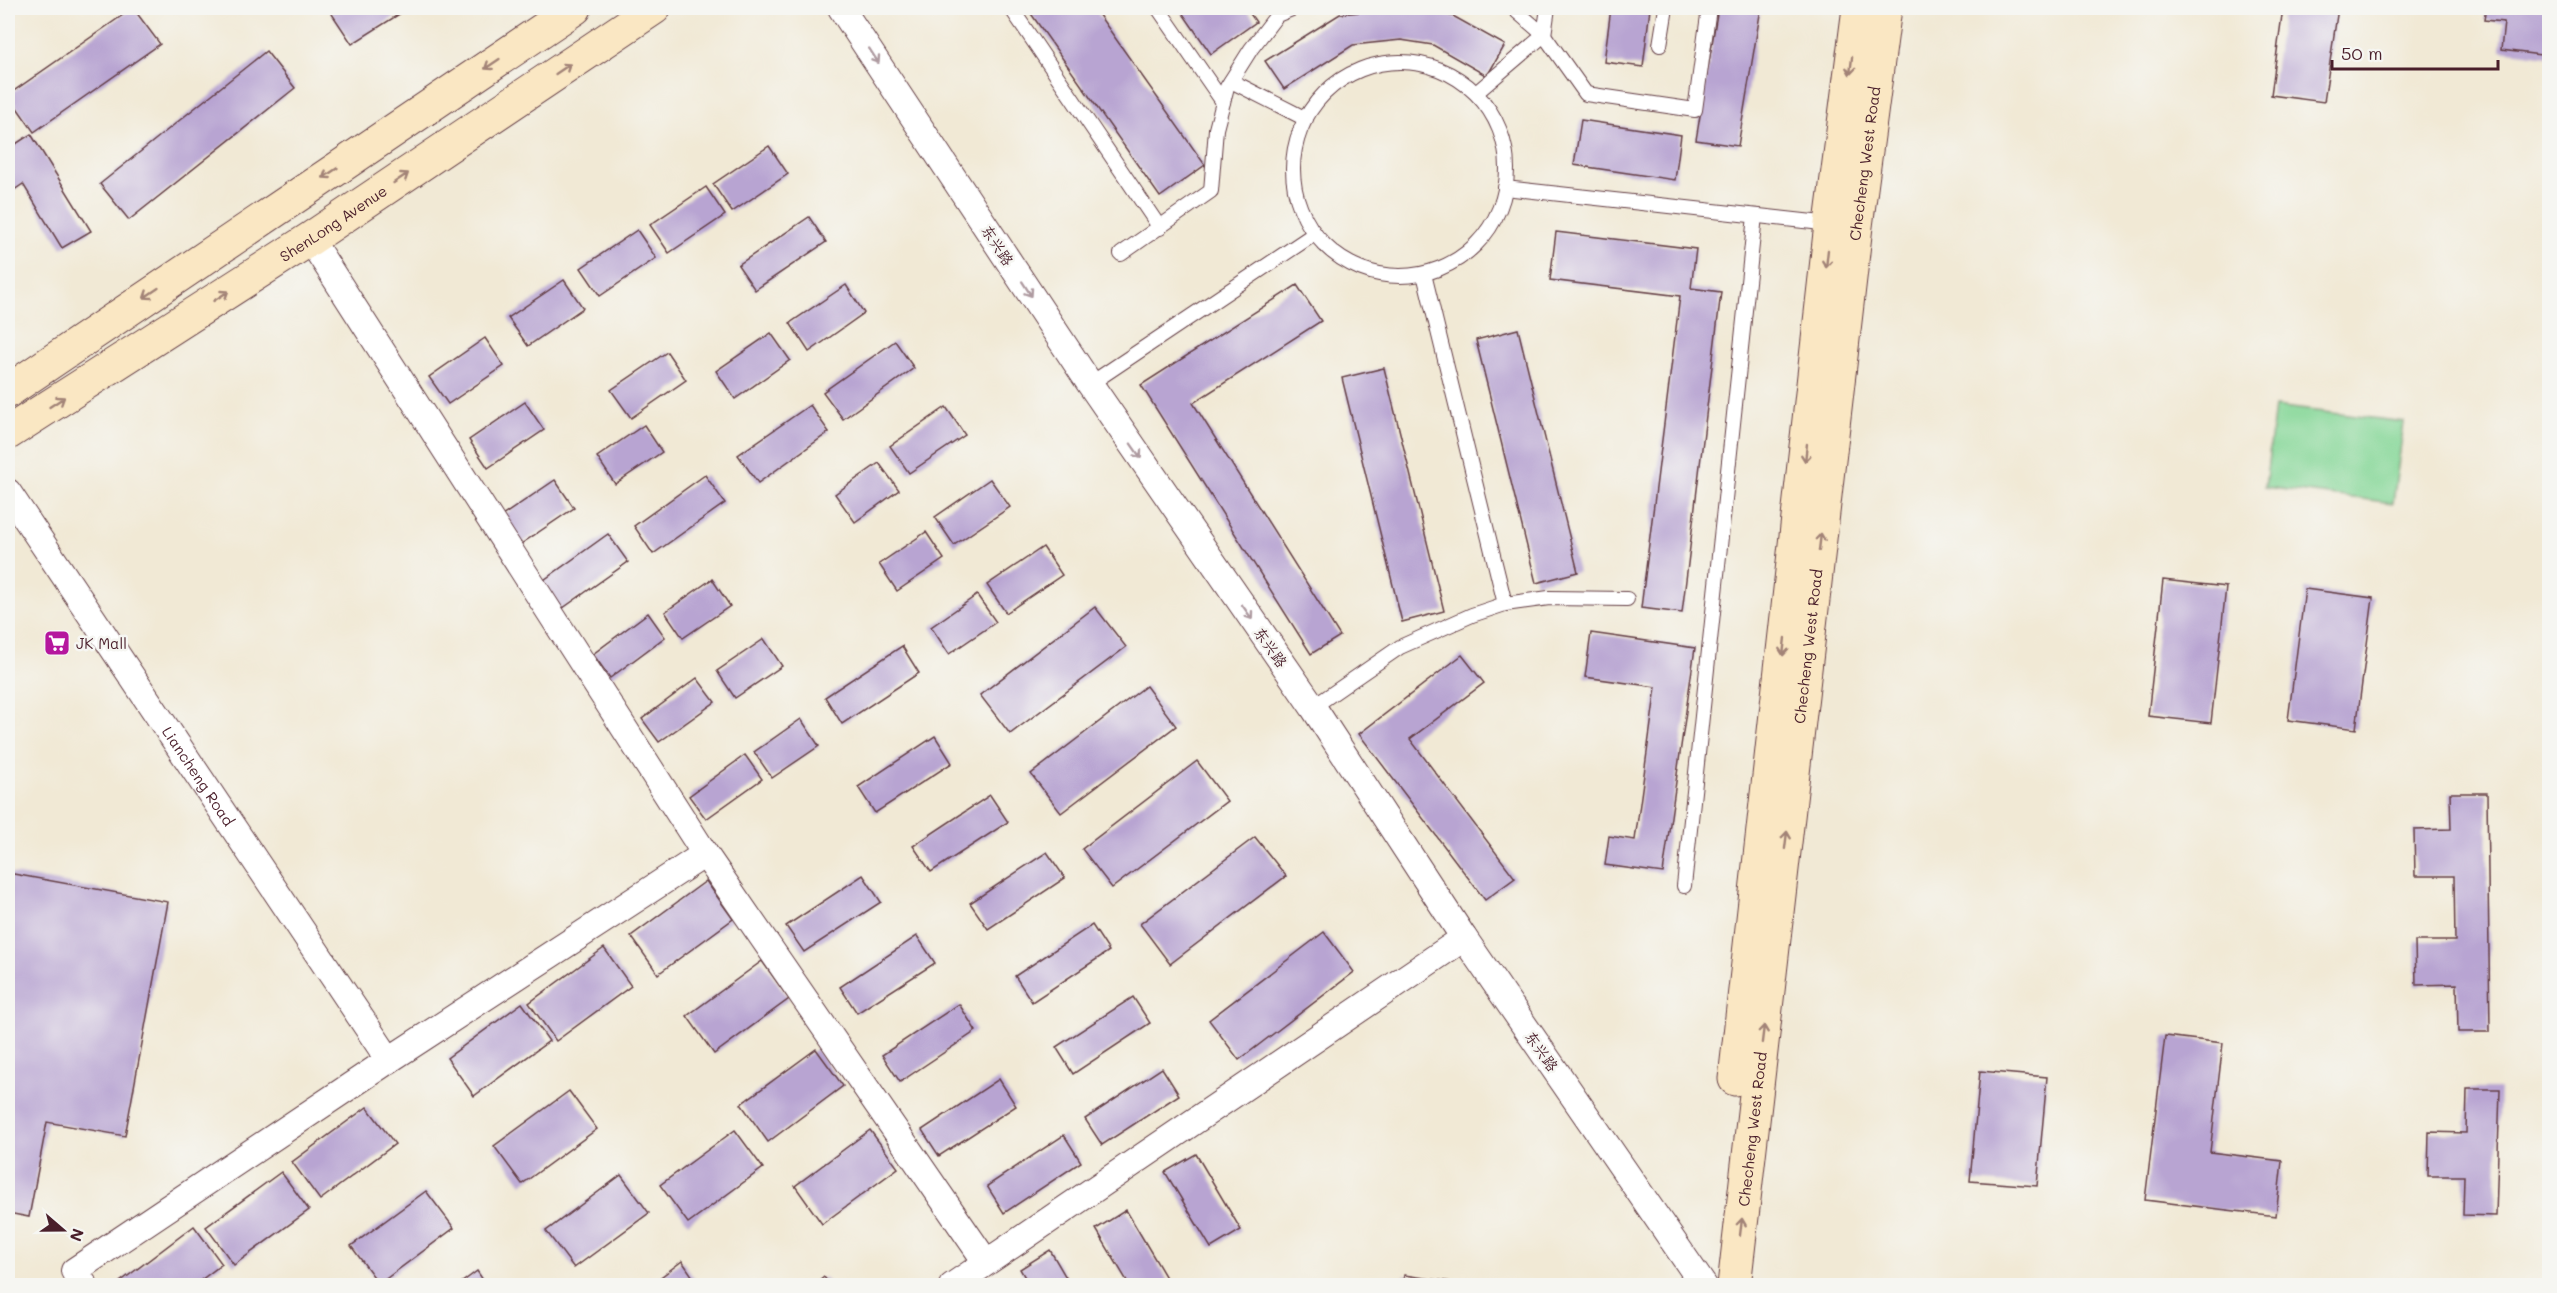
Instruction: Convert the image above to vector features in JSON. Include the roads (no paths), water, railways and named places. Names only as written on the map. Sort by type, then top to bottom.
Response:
[{"type":"main road","points":[[8,390],[575,8]]},
{"type":"main road","name":"ShenLong Avenue","points":[[8,433],[310,239],[654,8]]},
{"type":"main road","name":"Checheng West Road","points":[[1734,1286],[1844,225],[1859,8]]},
{"type":"main road","name":"Checheng West Road","points":[[1712,1286],[1844,225],[1885,8]]},
{"type":"street","name":"东兴路","points":[[842,8],[1090,384],[1313,707],[1464,938],[1704,1286]]},
{"type":"street","points":[[310,239],[705,854],[986,1262]]},
{"type":"street","name":"Liancheng Road","points":[[8,492],[389,1060]]},
{"type":"street","points":[[85,1286],[74,1271],[389,1060],[705,854]]},
{"type":"street","points":[[952,1286],[1464,938]]},
{"type":"lane","points":[[1011,8],[1160,228]]},
{"type":"lane","points":[[1158,8],[1223,102]]},
{"type":"lane","points":[[1121,254],[1211,191],[1216,129],[1231,81],[1274,11],[1294,8]]},
{"type":"lane","points":[[1513,8],[1544,34],[1586,94],[1695,110],[1709,8]]},
{"type":"lane","points":[[1476,93],[1544,34],[1548,8]]},
{"type":"lane","points":[[1660,45],[1666,8]]},
{"type":"lane","points":[[1399,62],[1427,65],[1453,76],[1476,93],[1496,121],[1506,154],[1505,188],[1498,212],[1485,233],[1468,251],[1448,265],[1424,274],[1400,276],[1375,273],[1360,268],[1331,252],[1314,234],[1302,213],[1295,190],[1293,166],[1297,142],[1306,119],[1322,96],[1345,78],[1370,66],[1399,62]]},
{"type":"lane","points":[[1231,81],[1306,119]]},
{"type":"lane","points":[[1505,188],[1844,225]]},
{"type":"lane","points":[[1684,886],[1755,216]]},
{"type":"lane","points":[[1090,384],[1314,234]]},
{"type":"lane","points":[[1424,274],[1505,604]]},
{"type":"lane","points":[[1313,707],[1400,647],[1473,615],[1505,604],[1549,598],[1627,599]]},
{"type":"place","name":"JK Mall","points":[[57,643]]}]
